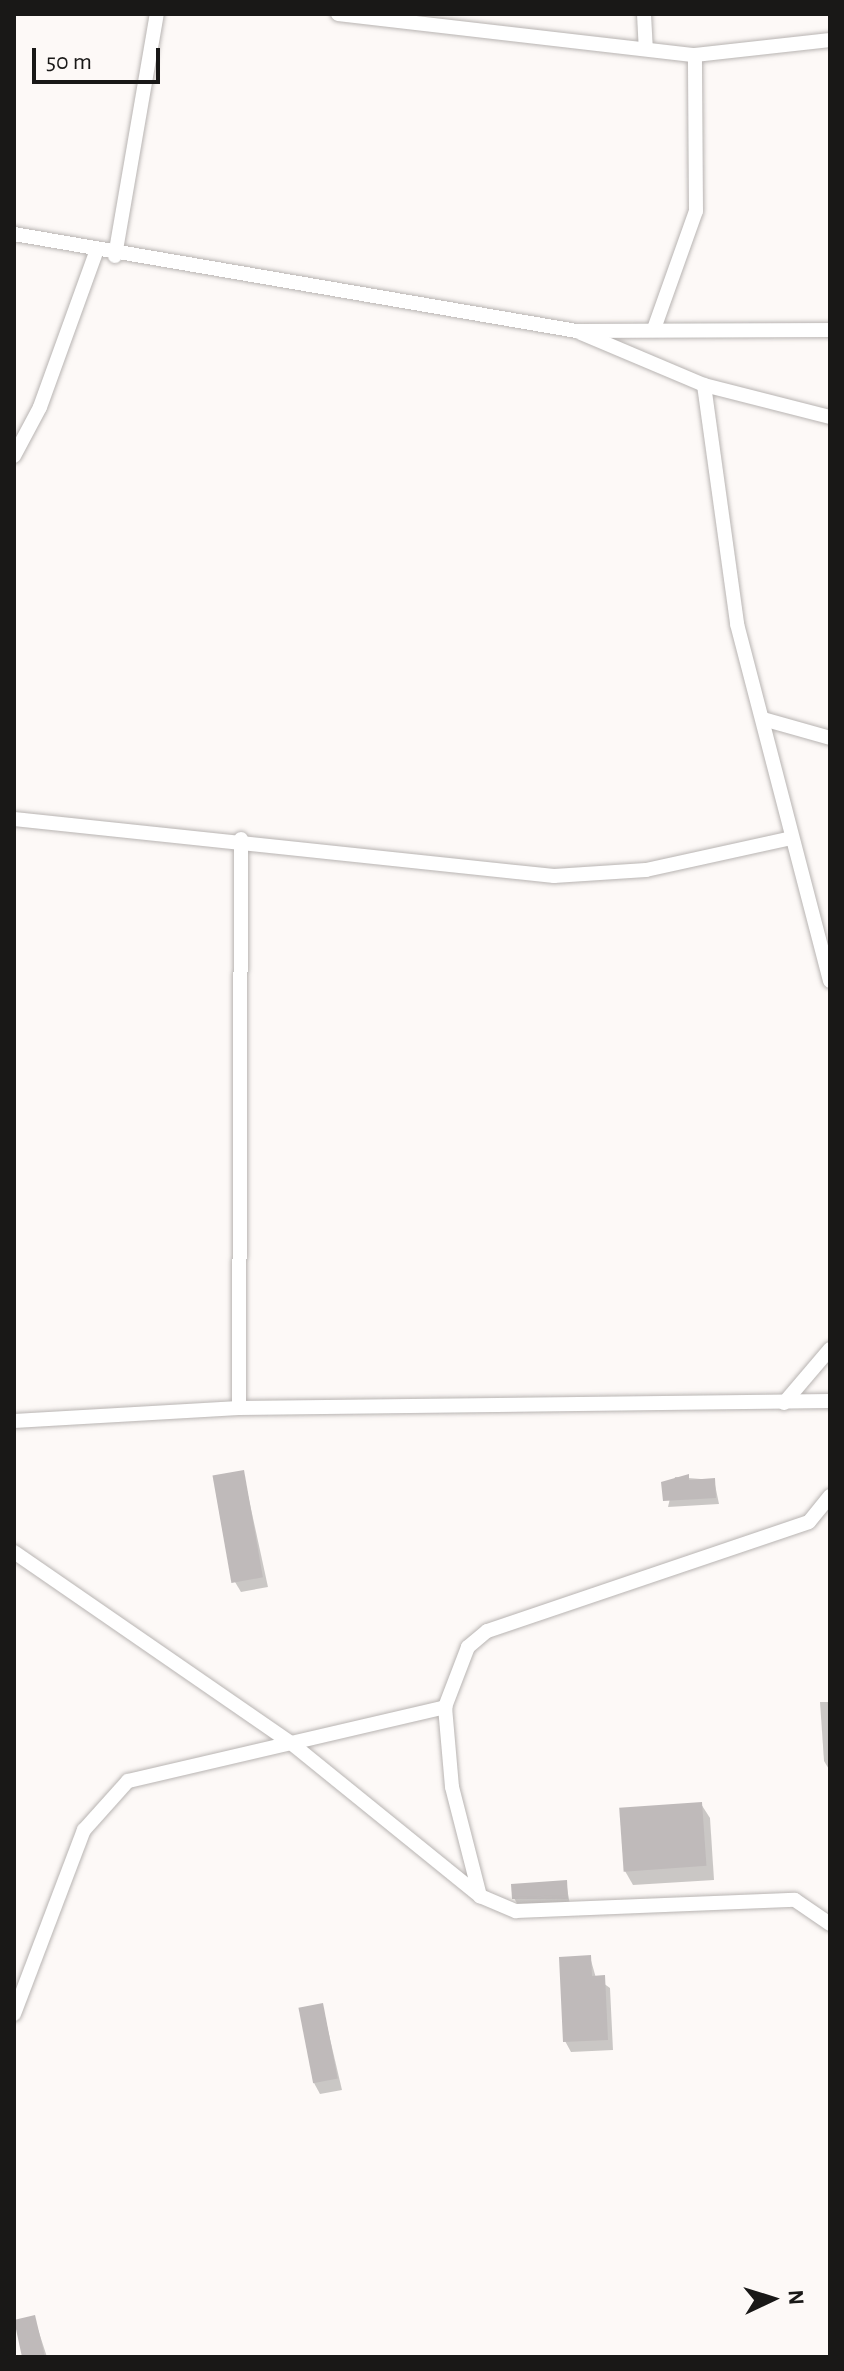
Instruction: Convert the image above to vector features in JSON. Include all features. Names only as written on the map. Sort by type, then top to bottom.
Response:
[{"type":"street","points":[[115,256],[157,14]]},
{"type":"street","points":[[338,14],[695,55],[830,40]]},
{"type":"street","points":[[644,14],[646,48]]},
{"type":"street","points":[[655,326],[696,211],[695,55]]},
{"type":"street","points":[[14,234],[115,256],[577,331],[655,326],[830,330]]},
{"type":"street","points":[[14,456],[96,252]]},
{"type":"street","points":[[577,331],[704,385],[830,417]]},
{"type":"street","points":[[704,385],[730,583],[763,719],[792,814],[791,838],[830,981]]},
{"type":"street","points":[[763,719],[830,738]]},
{"type":"street","points":[[14,819],[241,839],[554,876],[646,870],[791,838]]},
{"type":"street","points":[[239,1408],[241,839]]},
{"type":"street","points":[[784,1403],[830,1349]]},
{"type":"street","points":[[14,1421],[239,1408],[830,1401]]},
{"type":"street","points":[[480,1896],[452,1787],[445,1707],[468,1647],[495,1626],[809,1522],[830,1496]]},
{"type":"street","points":[[14,1552],[291,1743],[480,1896],[516,1911],[795,1900],[830,1924]]},
{"type":"street","points":[[14,2014],[84,1830],[128,1781],[445,1707]]},
{"type":"building","points":[[244,1470],[263,1577],[231,1583],[212,1476]]},
{"type":"building","points":[[689,1474],[689,1480],[715,1478],[716,1498],[663,1501],[661,1482]]},
{"type":"building","points":[[702,1802],[706,1866],[624,1872],[619,1808]]},
{"type":"building","points":[[567,1880],[568,1899],[512,1899],[511,1884]]},
{"type":"building","points":[[591,1955],[592,1976],[605,1975],[608,2040],[563,2042],[559,1957]]},
{"type":"building","points":[[323,2003],[338,2079],[313,2083],[298,2008]]},
{"type":"building","points":[[35,2315],[45,2357],[22,2357],[14,2320]]}]
